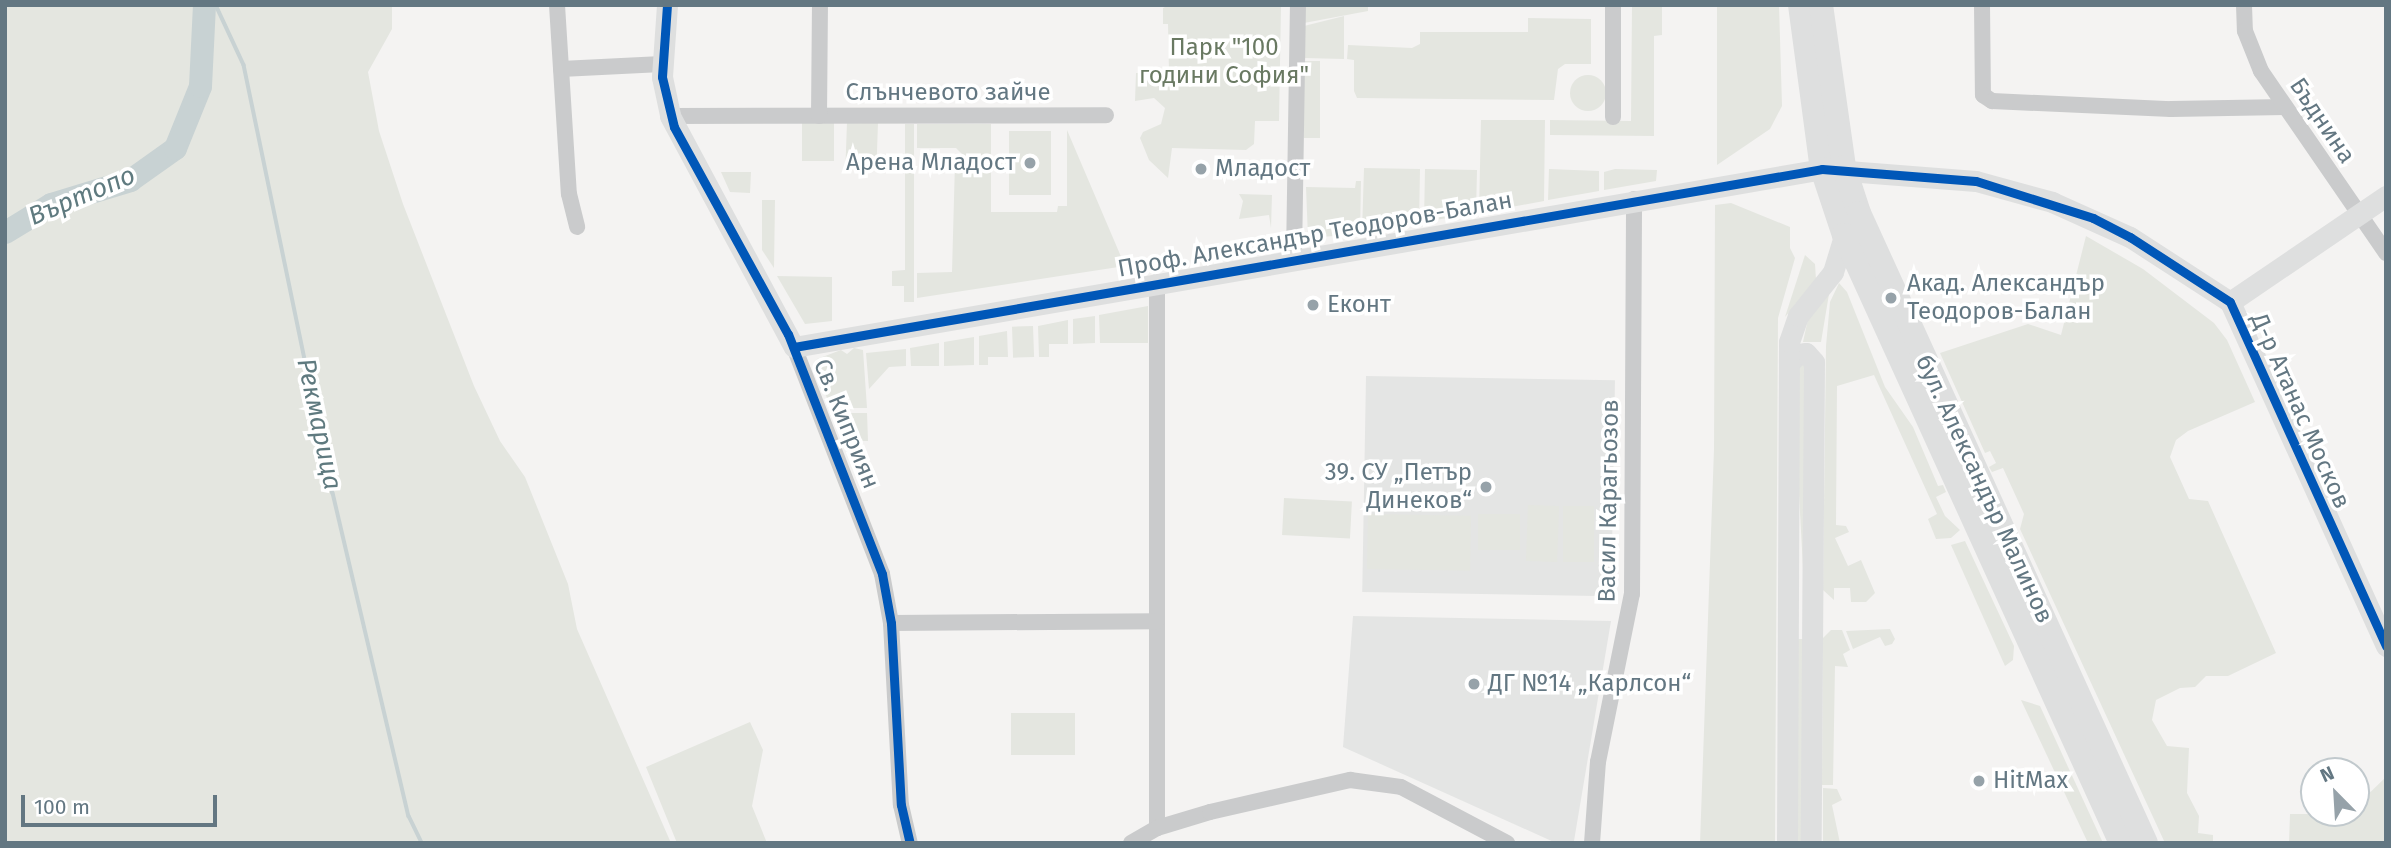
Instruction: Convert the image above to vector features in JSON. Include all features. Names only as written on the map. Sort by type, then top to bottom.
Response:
[{"type":"main road","name":"бул. Александър Малинов","points":[[1800,5],[1844,235],[2121,843]]},
{"type":"main road","name":"бул. Александър Малинов","points":[[1821,5],[1833,168],[1894,293],[2146,843]]},
{"type":"street","points":[[557,5],[569,194],[577,227]]},
{"type":"street","name":"Св. Киприян","points":[[667,5],[662,64],[670,116],[794,347],[867,529],[891,623],[897,755],[910,843]]},
{"type":"street","points":[[819,116],[821,5]]},
{"type":"street","points":[[1294,257],[1298,5]]},
{"type":"street","points":[[1613,5],[1613,117]]},
{"type":"street","points":[[1982,5],[1983,95],[1992,102],[2171,109],[2285,107]]},
{"type":"street","name":"Бъднина","points":[[2244,5],[2255,59],[2386,253]]},
{"type":"street","points":[[561,69],[662,64]]},
{"type":"street","name":"Слънчевото зайче","points":[[670,116],[1106,115]]},
{"type":"street","name":"Проф. Александър Теодоров-Балан","points":[[794,347],[1634,198],[1833,168]]},
{"type":"street","name":"Д-р Атанас Москов","points":[[1833,168],[1976,181],[2052,202],[2130,237],[2230,302],[2386,646]]},
{"type":"street","points":[[2230,302],[2386,196]]},
{"type":"street","name":"Васил Карагьозов","points":[[1592,843],[1598,762],[1632,594],[1634,198]]},
{"type":"street","points":[[1787,843],[1789,363],[1794,323],[1833,272],[1844,235]]},
{"type":"street","points":[[1157,282],[1157,828]]},
{"type":"street","points":[[1789,363],[1798,354],[1806,354],[1814,362],[1811,843]]},
{"type":"street","points":[[891,623],[1157,621]]},
{"type":"street","points":[[1131,843],[1157,828],[1264,797],[1350,780],[1401,787],[1507,843]]},
{"type":"shaded area","name":"39. СУ „Петър Динеков“","points":[[1366,376],[1615,380],[1611,596],[1362,592]]},
{"type":"shaded area","name":"ДГ №14 „Карлсон“","points":[[1353,616],[1611,621],[1574,841],[1556,843],[1343,747]]},
{"type":"green space","points":[[5,5],[392,5],[392,29],[368,72],[379,131],[403,204],[474,386],[500,441],[525,477],[568,584],[577,629],[671,843],[5,843]]},
{"type":"green space","name":"Парк \"100 години София\"","points":[[1169,5],[1281,5],[1279,121],[1255,121],[1254,144],[1246,150],[1172,148],[1168,178],[1149,160],[1140,138],[1143,132],[1161,124],[1165,108],[1154,98],[1135,101],[1136,73],[1169,73],[1168,24],[1163,24],[1163,8]]},
{"type":"green space","points":[[1305,5],[1368,5],[1368,11],[1304,23]]},
{"type":"green space","points":[[1632,5],[1662,5],[1662,35],[1654,36],[1654,136],[1550,135],[1550,120],[1631,121]]},
{"type":"green space","points":[[1717,5],[1779,5],[1782,106],[1770,129],[1717,165]]},
{"type":"green space","points":[[1344,16],[1344,59],[1304,58],[1304,26]]},
{"type":"green space","points":[[1528,18],[1591,19],[1591,64],[1565,64],[1558,69],[1554,100],[1357,98],[1354,91],[1354,60],[1347,59],[1348,45],[1412,48],[1420,44],[1420,32],[1528,32]]},
{"type":"green space","points":[[1304,61],[1320,61],[1320,138],[1304,138]]},
{"type":"green space","points":[[1588,75],[1601,80],[1606,93],[1601,106],[1588,111],[1575,106],[1570,93],[1575,80]]},
{"type":"green space","points":[[1481,120],[1545,120],[1544,201],[1479,213]]},
{"type":"green space","points":[[847,122],[878,123],[877,164],[846,163]]},
{"type":"green space","points":[[802,123],[834,123],[834,161],[802,161]]},
{"type":"green space","points":[[905,124],[914,124],[914,302],[904,302],[904,286],[892,286],[892,271],[905,270]]},
{"type":"green space","points":[[917,124],[991,124],[991,212],[1057,212],[1058,206],[1067,206],[1067,130],[1125,266],[917,298],[917,273],[952,272],[955,162],[931,159],[966,158],[956,148],[917,148]]},
{"type":"green space","points":[[1009,131],[1051,131],[1051,195],[1009,195]]},
{"type":"green space","points":[[1364,168],[1420,169],[1419,223],[1362,233]]},
{"type":"green space","points":[[1425,169],[1477,170],[1476,213],[1424,222]]},
{"type":"green space","points":[[1549,169],[1599,171],[1599,191],[1548,200]]},
{"type":"green space","points":[[1615,169],[1657,170],[1656,181],[1604,190],[1604,172]]},
{"type":"green space","points":[[721,172],[751,172],[750,193],[730,192]]},
{"type":"green space","points":[[1356,181],[1361,181],[1360,234],[1308,238],[1306,187],[1355,188]]},
{"type":"green space","points":[[1239,194],[1272,195],[1271,228],[1269,215],[1239,219],[1243,201]]},
{"type":"green space","points":[[762,200],[775,200],[774,268],[762,250]]},
{"type":"green space","points":[[1731,203],[1790,227],[1790,248],[1795,258],[1778,318],[1775,843],[1700,843],[1714,449],[1715,205]]},
{"type":"green space","points":[[2086,236],[2143,269],[2214,323],[2227,340],[2255,402],[2188,431],[2176,440],[2170,457],[2189,499],[2208,501],[2276,653],[2228,676],[2206,676],[2195,687],[2180,688],[2156,700],[2152,720],[2167,746],[2189,748],[2187,793],[2199,816],[2198,833],[2213,835],[2213,843],[2165,843],[2020,529],[2024,514],[2003,468],[1992,472],[1989,467],[1996,463],[1990,451],[1985,453],[1940,353],[2028,324],[2061,335]]},
{"type":"green space","points":[[1805,255],[1815,264],[1816,280],[1785,317]]},
{"type":"green space","points":[[777,276],[832,277],[832,321],[805,324]]},
{"type":"green space","points":[[1839,283],[1847,292],[1885,387],[1913,427],[1938,486],[1943,485],[1946,492],[1936,497],[1945,516],[1960,530],[1951,538],[1936,539],[1928,519],[1937,514],[1874,375],[1837,386],[1836,525],[1846,526],[1849,532],[1835,538],[1848,566],[1861,560],[1875,593],[1866,602],[1851,602],[1850,588],[1834,588],[1834,600],[1823,590],[1826,346],[1830,302]]},
{"type":"green space","points":[[1829,294],[1821,342],[1803,342],[1808,319]]},
{"type":"green space","points":[[1148,306],[1148,343],[1100,343],[1099,315]]},
{"type":"green space","points":[[1095,316],[1095,343],[1073,344],[1073,319]]},
{"type":"green space","points":[[1068,320],[1068,344],[1049,344],[1049,357],[1039,357],[1038,326]]},
{"type":"green space","points":[[1033,326],[1034,357],[1013,358],[1012,327]]},
{"type":"green space","points":[[1007,331],[1008,357],[988,357],[988,365],[979,365],[979,336]]},
{"type":"green space","points":[[974,337],[974,365],[944,366],[944,342]]},
{"type":"green space","points":[[939,343],[939,366],[911,366],[910,348]]},
{"type":"green space","points":[[854,348],[863,350],[867,408],[831,408],[815,368],[817,359],[841,350],[847,354]]},
{"type":"green space","points":[[906,349],[906,366],[889,367],[869,389],[866,353]]},
{"type":"green space","points":[[1799,360],[1804,360],[1804,586],[1797,457]]},
{"type":"green space","points":[[833,413],[867,413],[868,441],[844,441]]},
{"type":"green space","points":[[1284,498],[1352,502],[1350,539],[1282,535]]},
{"type":"green space","points":[[1528,505],[1559,506],[1557,562],[1526,561]]},
{"type":"green space","points":[[1563,506],[1594,506],[1594,562],[1563,562]]},
{"type":"green space","points":[[1368,514],[1471,516],[1470,571],[1367,569]]},
{"type":"green space","points":[[1478,514],[1520,514],[1520,550],[1478,550]]},
{"type":"green space","points":[[1965,541],[2014,646],[2013,660],[2005,666],[1951,545]]},
{"type":"green space","points":[[1890,629],[1895,639],[1892,644],[1885,646],[1880,637],[1853,649],[1846,631]]},
{"type":"green space","points":[[1831,630],[1842,630],[1850,650],[1843,654],[1848,667],[1835,666],[1833,785],[1822,785],[1823,638]]},
{"type":"green space","points":[[1796,639],[1803,639],[1803,843],[1796,843]]},
{"type":"green space","points":[[2021,700],[2040,706],[2103,843],[2088,843]]},
{"type":"green space","points":[[1011,713],[1075,713],[1075,755],[1011,755]]},
{"type":"green space","points":[[750,722],[763,750],[752,806],[767,843],[677,843],[646,767]]},
{"type":"green space","points":[[2386,777],[2386,843],[2289,843],[2290,814],[2300,814],[2300,827],[2370,827],[2370,792]]},
{"type":"green space","points":[[1823,788],[1837,789],[1842,800],[1832,805],[1840,843],[1823,843]]},
{"type":"waterway","name":"Въртопо","points":[[5,232],[51,204],[130,180],[175,148],[200,86],[204,5]]},
{"type":"waterway","name":"Рекмарица","points":[[216,5],[244,65],[333,493],[409,816],[422,843]]},
{"type":"cycle path","points":[[667,5],[662,77],[674,127],[788,334],[882,574],[891,623],[901,805],[910,843]]},
{"type":"cycle path","points":[[794,347],[1822,169],[1976,181],[2093,218],[2130,237],[2230,302],[2386,646]]},
{"type":"place","name":"Арена Младост","points":[[1030,163]]},
{"type":"place","name":"Младост","points":[[1201,169]]},
{"type":"place","name":"Акад. Александър Теодоров-Балан","points":[[1891,298]]},
{"type":"place","name":"Еконт","points":[[1313,305]]},
{"type":"place","name":"39. СУ „Петър Динеков“","points":[[1486,487]]},
{"type":"place","name":"ДГ №14 „Карлсон“","points":[[1474,684]]},
{"type":"place","name":"HitMax","points":[[1979,781]]}]
